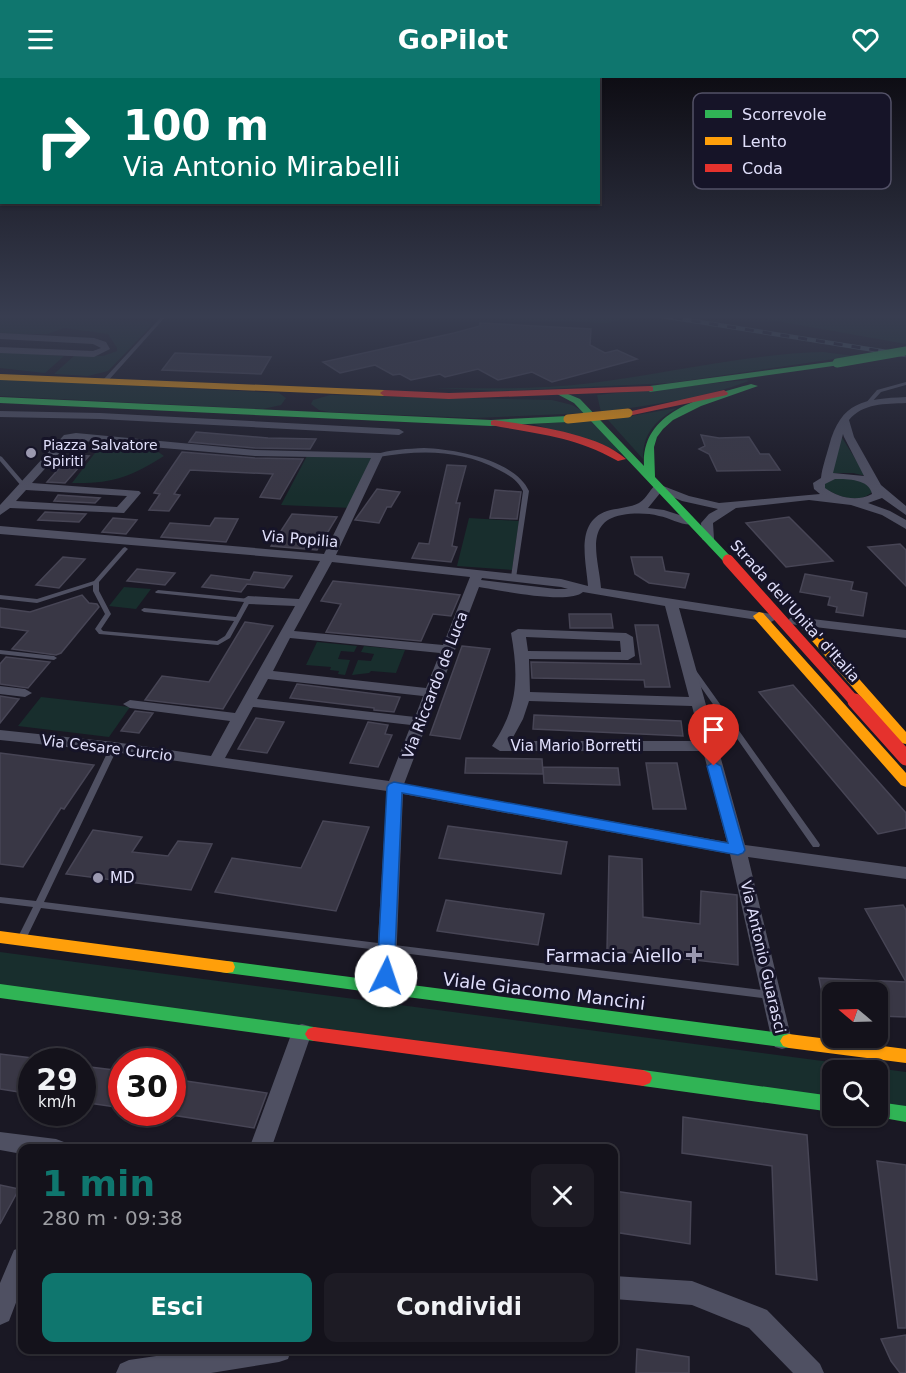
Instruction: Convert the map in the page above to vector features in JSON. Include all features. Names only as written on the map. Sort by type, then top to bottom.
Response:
[{"type":"main road","points":[[0,377],[450,396],[656,389],[750,375]]},
{"type":"main road","points":[[490,423],[628,413],[792,375]]},
{"type":"main road","points":[[654,483],[648,453],[652,436],[661,425],[676,414],[754,386]]},
{"type":"main road","points":[[269,412],[281,408],[291,399],[290,395],[279,389]]},
{"type":"main road","points":[[316,415],[305,407],[304,401],[313,395],[330,391]]},
{"type":"main road","points":[[561,394],[577,401],[654,483]]},
{"type":"main road","points":[[0,400],[490,423],[536,428],[582,439],[603,447],[654,483]]},
{"type":"main road","name":"Strada dell'Unita' d'Italia","points":[[654,483],[728,560],[906,758]]},
{"type":"main road","points":[[759,616],[906,782]]},
{"type":"main road","points":[[803,622],[906,740]]},
{"type":"main road","name":"Viale Giacomo Mancini","points":[[0,937],[906,1056]]},
{"type":"main road","points":[[0,991],[822,1103]]},
{"type":"main road","points":[[888,1111],[906,1114]]},
{"type":"street","points":[[23,375],[46,379]]},
{"type":"street","points":[[820,489],[819,483],[825,477],[846,414],[867,404],[906,400]]},
{"type":"street","points":[[0,414],[72,414],[290,428],[399,432]]},
{"type":"street","points":[[820,489],[841,500],[873,498],[878,495],[877,487],[849,437],[844,420]]},
{"type":"street","points":[[6,501],[24,486],[68,437],[76,436],[255,453],[378,455],[326,563],[215,762]]},
{"type":"street","points":[[825,477],[853,476],[877,487],[906,512]]},
{"type":"street","points":[[595,591],[591,532],[598,520],[608,514],[639,507],[650,501],[654,483],[703,504],[739,506]]},
{"type":"street","points":[[6,501],[120,511],[135,493],[24,486]]},
{"type":"street","points":[[809,496],[820,489]]},
{"type":"street","points":[[708,539],[707,523],[712,516],[723,509],[809,496],[866,505],[906,525]]},
{"type":"street","points":[[622,511],[660,512],[692,522]]},
{"type":"street","name":"Via Popilia","points":[[0,530],[476,579],[556,593],[595,591]]},
{"type":"street","name":"Via Popilia","points":[[0,537],[125,549],[326,563]]},
{"type":"street","name":"Via Popilia","points":[[476,579],[514,577],[561,583],[595,591],[759,616],[906,634]]},
{"type":"street","name":"Via Riccardo de Luca","points":[[394,787],[476,579]]},
{"type":"street","points":[[248,600],[302,603]]},
{"type":"street","name":"Via Antonio Guarasci","points":[[671,602],[689,664],[708,746],[738,850],[782,1041]]},
{"type":"street","name":"Via Mario Borretti","points":[[522,655],[628,656],[626,638],[518,633],[522,655],[523,696],[520,713],[500,746],[708,746]]},
{"type":"street","points":[[286,634],[448,650]]},
{"type":"street","points":[[264,674],[432,693]]},
{"type":"street","points":[[0,690],[25,693]]},
{"type":"street","points":[[523,696],[698,702]]},
{"type":"street","points":[[248,702],[421,722]]},
{"type":"street","points":[[130,704],[240,717]]},
{"type":"street","name":"Via Cesare Curcio","points":[[0,735],[114,747],[394,787],[738,850],[906,873]]},
{"type":"street","points":[[385,988],[394,787]]},
{"type":"street","points":[[262,1144],[302,1032]]},
{"type":"street","points":[[0,1141],[21,1144]]},
{"type":"street","points":[[0,1313],[18,1268]]},
{"type":"street","points":[[618,1288],[692,1293],[758,1319],[811,1373]]},
{"type":"street","points":[[129,1373],[253,1354]]},
{"type":"lane","points":[[105,381],[110,375]]},
{"type":"lane","points":[[867,404],[879,391],[906,383]]},
{"type":"lane","points":[[378,455],[417,449],[459,453],[482,459],[518,479],[526,491],[514,577]]},
{"type":"lane","points":[[0,458],[24,486]]},
{"type":"lane","points":[[0,597],[37,601],[96,582],[125,549]]},
{"type":"lane","points":[[96,582],[96,591],[108,614],[98,629],[101,633],[218,643],[228,636],[248,600],[158,592]]},
{"type":"lane","points":[[144,610],[238,619]]},
{"type":"lane","points":[[0,652],[54,658]]},
{"type":"lane","name":"Via Antonio Guarasci","points":[[689,664],[816,845]]},
{"type":"lane","points":[[22,939],[114,747]]},
{"type":"lane","points":[[0,900],[772,996]]},
{"type":"green space","points":[[643,375],[722,375],[670,383],[501,391],[432,388],[552,387]]},
{"type":"green space","points":[[0,379],[279,393],[286,398],[281,405],[263,409],[0,396]]},
{"type":"green space","points":[[749,381],[694,397],[601,412],[597,395]]},
{"type":"green space","points":[[330,395],[552,400],[572,405],[586,413],[474,418],[329,412],[319,410],[311,404],[313,400]]},
{"type":"green space","points":[[677,408],[662,418],[648,435],[643,459],[608,420]]},
{"type":"green space","points":[[592,420],[621,453],[534,424]]},
{"type":"green space","points":[[841,436],[866,476],[853,473],[829,473]]},
{"type":"green space","points":[[101,445],[142,447],[164,456],[120,478],[72,483]]},
{"type":"green space","points":[[308,454],[378,455],[352,508],[281,505]]},
{"type":"green space","points":[[833,478],[856,479],[869,485],[872,492],[855,499],[842,496],[825,489],[824,483]]},
{"type":"green space","points":[[469,518],[519,521],[512,570],[457,566]]},
{"type":"green space","points":[[124,587],[151,589],[136,609],[109,606]]},
{"type":"green space","points":[[317,642],[357,646],[354,652],[341,651],[338,659],[350,660],[345,675],[338,674],[339,671],[330,670],[331,667],[306,665]]},
{"type":"green space","points":[[364,646],[405,650],[396,673],[371,671],[352,675],[358,660],[371,661],[374,654],[361,652]]},
{"type":"green space","points":[[41,697],[130,707],[109,737],[18,726]]},
{"type":"green space","points":[[0,952],[822,1061],[822,1097],[0,985]]},
{"type":"green space","points":[[888,1070],[906,1072],[906,1108],[888,1106]]},
{"type":"building","points":[[403,375],[433,375],[411,380]]},
{"type":"building","points":[[490,375],[517,375],[498,380]]},
{"type":"building","points":[[539,375],[576,375],[552,382]]},
{"type":"building","points":[[196,432],[316,439],[310,449],[255,448],[189,442]]},
{"type":"building","points":[[701,435],[719,438],[749,437],[760,454],[769,454],[780,470],[717,471],[709,454],[699,449],[705,446]]},
{"type":"building","points":[[182,452],[303,459],[280,499],[260,497],[273,474],[190,470],[174,494],[180,495],[169,511],[149,510],[160,494],[154,493]]},
{"type":"building","points":[[71,455],[89,456],[65,483],[47,482]]},
{"type":"building","points":[[447,465],[466,466],[456,503],[460,503],[452,546],[457,547],[451,562],[412,558],[419,543],[429,544]]},
{"type":"building","points":[[377,489],[400,492],[391,507],[387,507],[379,523],[355,520]]},
{"type":"building","points":[[495,490],[521,492],[517,519],[490,518]]},
{"type":"building","points":[[58,495],[100,498],[95,503],[54,501]]},
{"type":"building","points":[[45,512],[86,514],[79,522],[38,520]]},
{"type":"building","points":[[292,514],[337,517],[317,550],[271,546]]},
{"type":"building","points":[[789,517],[833,561],[786,567],[746,523]]},
{"type":"building","points":[[113,518],[137,520],[126,534],[102,532]]},
{"type":"building","points":[[215,518],[238,519],[226,542],[161,537],[170,523],[210,526]]},
{"type":"building","points":[[900,544],[906,550],[906,586],[868,547]]},
{"type":"building","points":[[63,557],[85,559],[59,588],[36,585]]},
{"type":"building","points":[[631,557],[662,557],[665,571],[689,574],[685,588],[649,583],[635,574]]},
{"type":"building","points":[[137,569],[175,573],[165,585],[127,581]]},
{"type":"building","points":[[254,572],[292,576],[284,588],[247,584],[241,592],[202,587],[211,575],[250,580]]},
{"type":"building","points":[[805,574],[853,582],[851,590],[867,593],[863,616],[836,612],[837,607],[828,605],[830,597],[800,592]]},
{"type":"building","points":[[333,581],[460,595],[451,616],[433,614],[421,641],[326,632],[341,604],[321,601]]},
{"type":"building","points":[[82,595],[89,603],[97,604],[99,607],[61,653],[56,655],[12,649],[28,631],[0,627],[0,608],[30,612]]},
{"type":"building","points":[[569,614],[611,614],[613,628],[570,628]]},
{"type":"building","points":[[245,622],[273,626],[223,709],[145,700],[162,676],[209,682]]},
{"type":"building","points":[[635,625],[658,625],[670,687],[645,687],[644,680],[532,678],[531,662],[641,664]]},
{"type":"building","points":[[462,646],[490,649],[460,739],[430,735]]},
{"type":"building","points":[[6,657],[50,662],[28,688],[0,684],[0,664]]},
{"type":"building","points":[[297,684],[400,697],[394,712],[374,710],[374,708],[290,698]]},
{"type":"building","points":[[793,685],[906,813],[906,828],[878,834],[759,692]]},
{"type":"building","points":[[0,696],[19,699],[0,723]]},
{"type":"building","points":[[135,711],[153,713],[139,733],[121,731]]},
{"type":"building","points":[[534,715],[681,721],[683,736],[533,729]]},
{"type":"building","points":[[256,718],[284,722],[267,753],[238,749]]},
{"type":"building","points":[[368,722],[388,725],[385,734],[392,735],[378,767],[350,763]]},
{"type":"building","points":[[0,753],[94,765],[64,809],[61,808],[23,867],[0,864]]},
{"type":"building","points":[[466,758],[542,759],[543,774],[465,773]]},
{"type":"building","points":[[646,763],[677,763],[686,809],[653,809]]},
{"type":"building","points":[[543,767],[618,768],[620,785],[544,783]]},
{"type":"building","points":[[323,821],[369,827],[336,911],[215,892],[232,858],[301,868]]},
{"type":"building","points":[[448,826],[567,842],[561,874],[439,858]]},
{"type":"building","points":[[93,830],[142,837],[132,852],[168,856],[178,841],[212,844],[191,890],[66,874]]},
{"type":"building","points":[[609,856],[642,859],[643,917],[700,924],[701,891],[737,895],[738,965],[607,950]]},
{"type":"building","points":[[446,900],[544,914],[538,945],[437,931]]},
{"type":"building","points":[[903,905],[906,910],[906,982],[865,909]]},
{"type":"building","points":[[819,978],[906,982],[906,1017],[888,1016],[888,982],[822,982],[822,993]]},
{"type":"building","points":[[0,1054],[18,1056],[18,1092],[0,1089]]},
{"type":"building","points":[[96,1068],[108,1069],[108,1106],[96,1104]]},
{"type":"building","points":[[186,1081],[267,1093],[254,1128],[186,1117]]},
{"type":"building","points":[[683,1117],[807,1135],[817,1280],[776,1274],[772,1166],[682,1153]]},
{"type":"building","points":[[877,1161],[906,1165],[906,1328],[898,1328]]},
{"type":"building","points":[[0,1185],[18,1189],[18,1191],[0,1224]]},
{"type":"building","points":[[618,1192],[691,1202],[690,1244],[618,1233]]},
{"type":"building","points":[[906,1335],[906,1373],[900,1373],[891,1361],[881,1339]]},
{"type":"building","points":[[637,1349],[689,1357],[689,1373],[636,1373]]},
{"type":"traffic: fast","points":[[650,389],[748,375]]},
{"type":"traffic: fast","points":[[650,479],[649,447],[659,427],[683,410],[712,398],[754,386]]},
{"type":"traffic: fast","points":[[561,394],[577,401],[728,560]]},
{"type":"traffic: fast","points":[[0,400],[491,423],[568,419]]},
{"type":"traffic: fast","points":[[227,967],[789,1041]]},
{"type":"traffic: fast","points":[[0,991],[314,1034]]},
{"type":"traffic: fast","points":[[643,1078],[822,1103]]},
{"type":"traffic: fast","points":[[888,1111],[906,1114]]},
{"type":"traffic: slow","points":[[0,377],[384,393]]},
{"type":"traffic: slow","points":[[568,419],[628,413]]},
{"type":"traffic: slow","points":[[759,616],[906,782]]},
{"type":"traffic: slow","points":[[803,623],[906,740]]},
{"type":"traffic: slow","points":[[0,937],[227,967]]},
{"type":"traffic: slow","points":[[789,1041],[906,1056]]},
{"type":"traffic: jam","points":[[384,393],[449,396],[650,389]]},
{"type":"traffic: jam","points":[[628,413],[724,393]]},
{"type":"traffic: jam","points":[[494,423],[527,427],[575,438],[621,459]]},
{"type":"traffic: jam","points":[[728,560],[906,758]]},
{"type":"traffic: jam","points":[[314,1034],[643,1078]]},
{"type":"place","name":"Piazza Salvatore Spiriti","points":[[31,453]]},
{"type":"place","name":"MD","points":[[98,878]]},
{"type":"place","name":"Farmacia Aiello","points":[[694,955]]},
{"type":"route","points":[[386,976],[394,787],[738,850],[714,766]]}]
